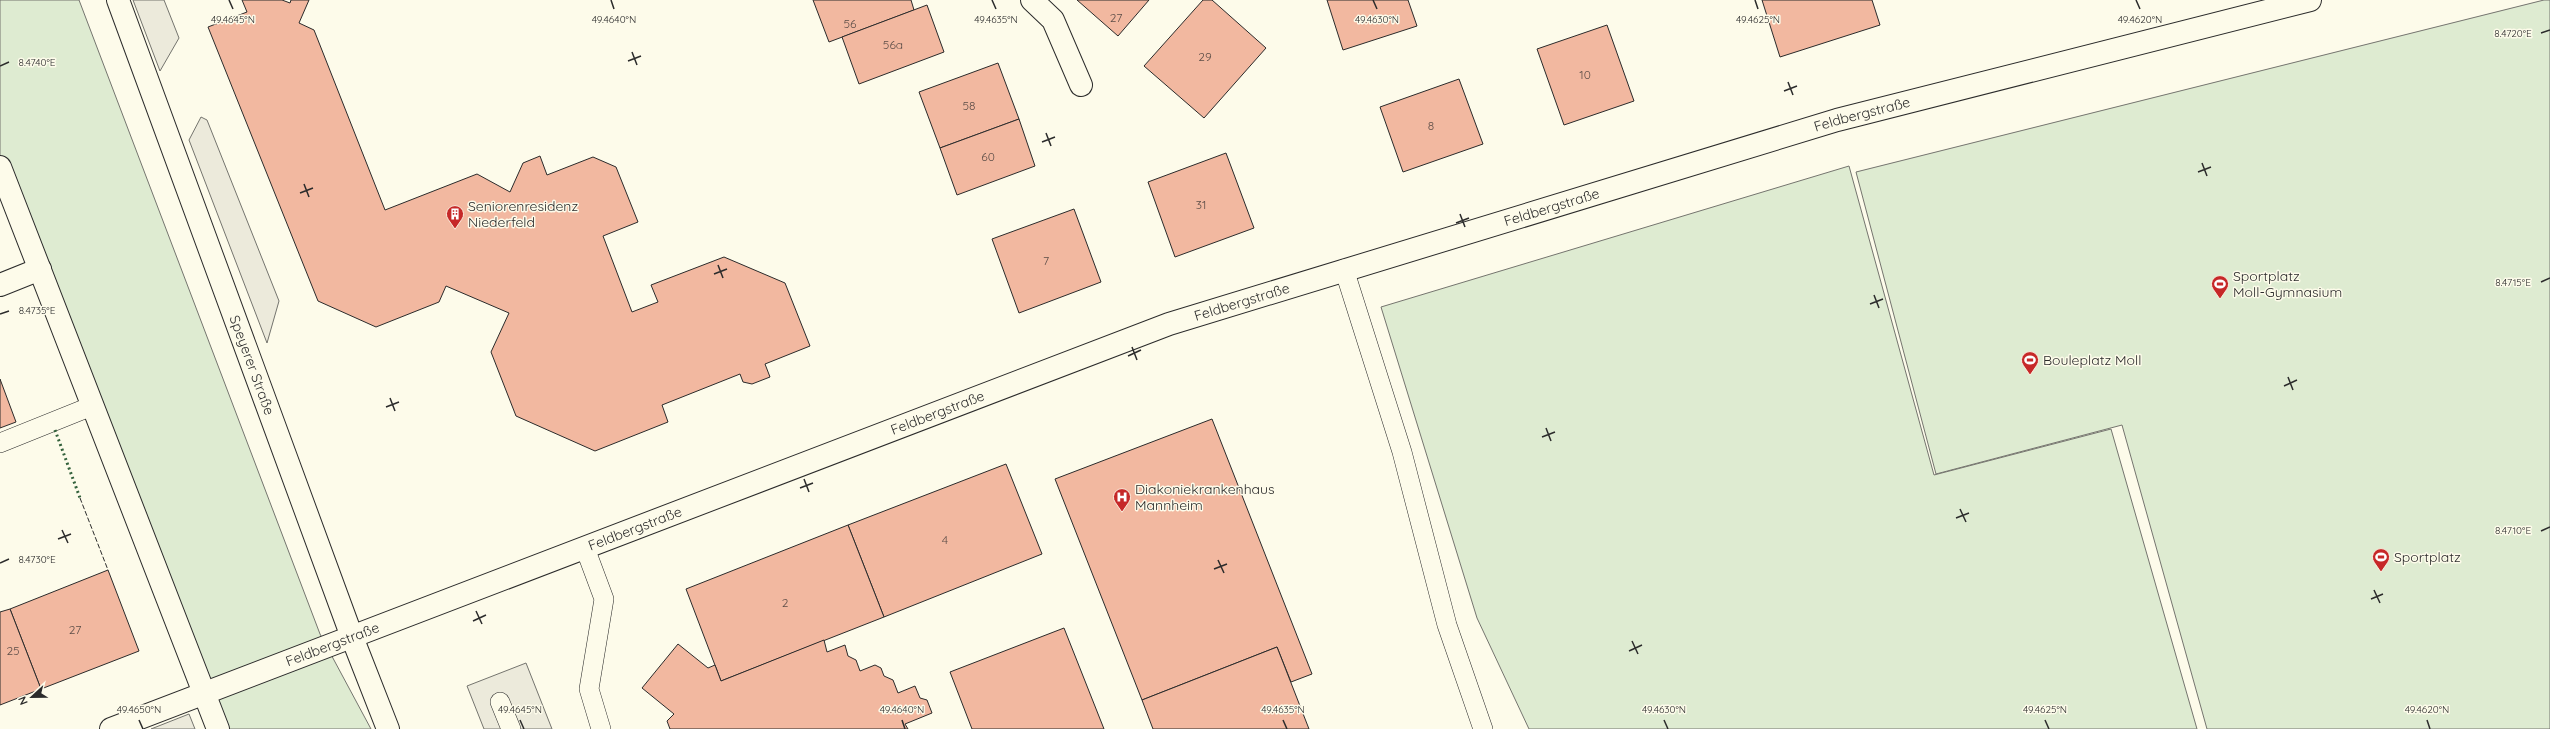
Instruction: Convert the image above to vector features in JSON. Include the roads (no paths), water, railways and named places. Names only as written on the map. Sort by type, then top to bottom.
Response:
[{"type":"street","name":"Speyerer Straße","points":[[118,0],[352,637],[388,729]]},
{"type":"street","points":[[1032,0],[1054,20],[1081,85]]},
{"type":"street","name":"Feldbergstraße","points":[[112,729],[1169,324],[1344,269],[1837,120],[2310,0]]},
{"type":"street","points":[[0,167],[218,729]]},
{"type":"street","points":[[0,285],[40,269]]},
{"type":"lane","points":[[1344,269],[1402,452],[1447,625],[1483,729]]},
{"type":"lane","points":[[0,443],[92,406]]},
{"type":"lane","points":[[585,548],[604,599],[589,689],[601,729]]},
{"type":"lane","points":[[500,702],[511,729]]},
{"type":"place","name":"Seniorenresidenz Niederfeld","points":[[455,229]]},
{"type":"place","name":"Sportplatz Moll-Gymnasium","points":[[2220,299]]},
{"type":"place","name":"Bouleplatz Moll","points":[[2030,375]]},
{"type":"place","name":"Diakoniekrankenhaus Mannheim","points":[[1122,512]]},
{"type":"place","name":"Sportplatz","points":[[2381,572]]}]
